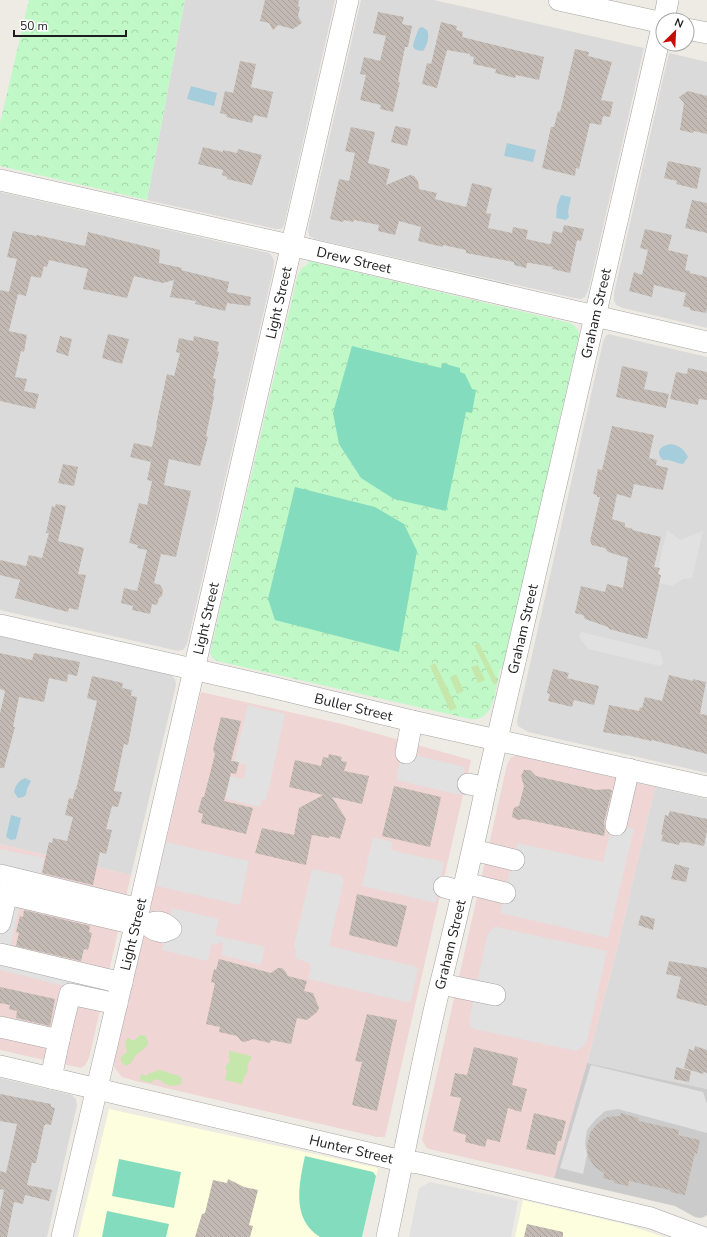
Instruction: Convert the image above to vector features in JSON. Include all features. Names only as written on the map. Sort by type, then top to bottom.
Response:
[{"type":"street","name":"Light Street","points":[[62,1237],[122,983],[140,919],[193,670],[348,0]]},
{"type":"street","points":[[559,0],[655,20]]},
{"type":"street","name":"Graham Street","points":[[665,12],[668,0]]},
{"type":"street","points":[[695,31],[707,33]]},
{"type":"street","name":"Graham Street","points":[[386,1237],[402,1161],[434,989],[458,887],[473,850],[477,785],[498,740],[656,52]]},
{"type":"street","name":"Drew Street","points":[[0,180],[707,342]]},
{"type":"street","name":"Buller Street","points":[[0,625],[412,721],[707,787]]},
{"type":"street","points":[[406,753],[412,721]]},
{"type":"street","points":[[616,825],[629,769]]},
{"type":"street","points":[[473,850],[514,860]]},
{"type":"street","points":[[0,875],[140,919]]},
{"type":"street","points":[[458,887],[505,893]]},
{"type":"street","points":[[0,923],[7,894],[140,919]]},
{"type":"street","points":[[0,954],[122,983]]},
{"type":"street","points":[[434,989],[495,995]]},
{"type":"street","points":[[51,1078],[70,994],[117,1004]]},
{"type":"street","points":[[0,1027],[59,1040]]},
{"type":"street","name":"Hunter Street","points":[[0,1066],[402,1161],[559,1190],[651,1218],[702,1237]]},
{"type":"shaded area","points":[[185,0],[335,0],[284,225],[281,229],[147,200]]},
{"type":"shaded area","points":[[361,0],[434,0],[644,48],[589,288],[585,297],[581,299],[574,298],[315,239],[309,236],[308,230]]},
{"type":"shaded area","points":[[669,53],[707,62],[707,328],[623,308],[616,305],[614,300],[614,293]]},
{"type":"shaded area","points":[[0,192],[269,253],[274,260],[273,271],[187,644],[182,650],[178,651],[0,610]]},
{"type":"shaded area","points":[[608,334],[707,357],[707,773],[528,732],[518,726],[517,721],[603,342]]},
{"type":"shaded area","points":[[667,530],[680,540],[703,531],[692,578],[683,579],[672,586],[655,582]]},
{"type":"shaded area","points":[[581,632],[660,651],[663,663],[660,666],[588,649],[579,637]]},
{"type":"shaded area","points":[[0,636],[171,675],[175,679],[176,685],[131,875],[0,844]]},
{"type":"shaded area","points":[[201,692],[342,724],[471,760],[385,1137],[377,1137],[136,1081],[122,1077],[114,1067]]},
{"type":"shaded area","points":[[248,705],[285,714],[266,801],[262,799],[260,807],[226,799],[230,776],[243,779],[247,765],[234,762]]},
{"type":"shaded area","points":[[402,752],[465,767],[460,795],[396,780]]},
{"type":"shaded area","points":[[515,756],[655,787],[617,949],[587,1063],[554,1178],[429,1149],[422,1140],[507,765],[511,757]]},
{"type":"shaded area","points":[[655,787],[707,799],[707,1089],[587,1063],[617,949]]},
{"type":"shaded area","points":[[612,823],[634,829],[608,938],[500,913],[517,843],[603,862]]},
{"type":"shaded area","points":[[373,837],[393,842],[391,850],[444,862],[436,903],[362,886]]},
{"type":"shaded area","points":[[166,842],[249,861],[240,905],[156,886]]},
{"type":"shaded area","points":[[0,844],[131,875],[89,1058],[81,1068],[0,1050]]},
{"type":"shaded area","points":[[0,849],[44,858],[38,886],[0,877]]},
{"type":"shaded area","points":[[312,869],[340,875],[344,880],[329,946],[414,966],[418,969],[411,1001],[406,1002],[308,979],[311,967],[309,963],[295,958],[296,951],[294,945]]},
{"type":"shaded area","points":[[0,886],[23,891],[7,960],[89,979],[93,993],[0,970]]},
{"type":"shaded area","points":[[172,908],[219,919],[215,935],[265,947],[261,965],[221,955],[223,946],[222,942],[214,945],[212,943],[208,961],[162,950]]},
{"type":"shaded area","points":[[494,927],[607,951],[587,1041],[584,1046],[576,1051],[474,1029],[471,1027],[469,1021],[487,936]]},
{"type":"shaded area","points":[[587,1063],[707,1089],[707,1215],[700,1218],[695,1217],[675,1206],[554,1178]]},
{"type":"shaded area","points":[[591,1065],[703,1092],[707,1104],[707,1133],[618,1109],[605,1111],[587,1130],[585,1144],[587,1155],[583,1174],[560,1168]]},
{"type":"shaded area","points":[[0,1078],[72,1095],[76,1099],[77,1105],[47,1237],[0,1237]]},
{"type":"shaded area","points":[[109,1109],[378,1168],[362,1237],[78,1237]]},
{"type":"shaded area","points":[[430,1182],[518,1201],[511,1237],[409,1237],[419,1188]]},
{"type":"shaded area","points":[[523,1200],[628,1225],[664,1237],[515,1237]]},
{"type":"green space","points":[[29,0],[185,0],[147,200],[0,166],[0,123]]},
{"type":"green space","points":[[309,261],[570,323],[578,331],[579,335],[503,669],[500,669],[493,702],[485,715],[478,719],[470,719],[217,661],[210,653],[298,274]]},
{"type":"green space","points":[[352,346],[441,368],[442,363],[460,368],[460,372],[465,374],[472,389],[476,390],[472,413],[466,412],[446,511],[394,499],[361,478],[339,444],[333,413]]},
{"type":"green space","points":[[295,487],[375,507],[404,524],[417,551],[399,652],[275,620],[268,599]]},
{"type":"green space","points":[[479,643],[498,682],[494,685],[474,645]]},
{"type":"green space","points":[[435,663],[457,708],[450,711],[430,666]]},
{"type":"green space","points":[[478,665],[485,680],[478,683],[471,667]]},
{"type":"green space","points":[[456,674],[464,691],[457,694],[450,677]]},
{"type":"green space","points":[[140,1035],[146,1036],[148,1042],[147,1046],[135,1056],[131,1063],[126,1066],[121,1062],[121,1057],[127,1052],[125,1044],[126,1040],[128,1038],[134,1041]]},
{"type":"green space","points":[[229,1051],[251,1056],[247,1066],[247,1073],[242,1084],[225,1080],[227,1071],[225,1067],[230,1061]]},
{"type":"green space","points":[[158,1070],[178,1075],[182,1079],[181,1084],[171,1086],[158,1080],[153,1080],[152,1083],[140,1080],[141,1074],[147,1076],[149,1073]]},
{"type":"green space","points":[[305,1156],[373,1172],[376,1176],[362,1237],[320,1237],[311,1230],[301,1211],[299,1200],[299,1189]]},
{"type":"green space","points":[[119,1159],[181,1172],[174,1208],[112,1196]]},
{"type":"green space","points":[[107,1211],[169,1224],[166,1237],[102,1237]]},
{"type":"water","points":[[422,27],[427,30],[428,35],[427,44],[423,51],[416,50],[413,47],[419,28]]},
{"type":"water","points":[[191,86],[217,93],[214,106],[187,99]]},
{"type":"water","points":[[507,143],[536,150],[533,162],[504,156]]},
{"type":"water","points":[[561,195],[571,197],[568,212],[569,217],[566,220],[556,218],[557,205]]},
{"type":"water","points":[[671,444],[681,448],[688,457],[683,464],[663,460],[660,457],[660,449]]},
{"type":"water","points":[[25,778],[31,781],[26,795],[18,798],[14,792],[16,785]]},
{"type":"water","points":[[11,815],[21,818],[16,839],[11,840],[6,837]]},
{"type":"building","points":[[265,0],[299,0],[298,6],[300,7],[298,16],[302,23],[293,29],[278,25],[273,30],[269,23],[260,21]]},
{"type":"building","points":[[378,12],[404,17],[402,24],[412,26],[408,47],[405,47],[398,82],[400,82],[393,112],[380,109],[381,105],[360,100],[366,75],[360,74],[364,57],[380,61],[386,36],[373,33]]},
{"type":"building","points":[[441,22],[457,26],[456,30],[463,32],[462,37],[544,57],[539,80],[516,75],[515,78],[495,73],[496,69],[473,64],[474,57],[470,56],[470,54],[447,50],[437,88],[422,84],[427,63],[431,64]]},
{"type":"building","points":[[575,49],[589,52],[588,56],[612,62],[601,100],[613,102],[610,117],[603,116],[601,125],[590,123],[579,169],[576,168],[575,176],[542,168],[551,127],[554,127],[558,111],[560,112]]},
{"type":"building","points":[[240,61],[256,64],[251,87],[273,92],[267,118],[254,115],[252,123],[226,117],[227,115],[220,113],[225,91],[233,93]]},
{"type":"building","points":[[688,91],[707,96],[707,134],[680,130],[684,103],[679,97]]},
{"type":"building","points":[[395,126],[411,129],[407,146],[391,142]]},
{"type":"building","points":[[351,127],[375,132],[368,163],[390,169],[386,185],[410,175],[414,176],[418,181],[419,189],[437,193],[435,199],[466,207],[472,183],[492,188],[486,213],[491,214],[488,228],[512,233],[513,227],[528,230],[526,239],[549,244],[551,243],[553,231],[562,233],[564,225],[584,229],[581,241],[577,240],[570,273],[552,269],[553,267],[530,263],[527,263],[526,268],[514,265],[514,262],[466,253],[466,250],[443,245],[443,247],[418,241],[421,227],[399,221],[395,235],[378,231],[379,225],[354,220],[353,222],[344,220],[343,222],[330,219],[339,179],[349,181],[355,153],[345,151]]},
{"type":"building","points":[[203,147],[223,152],[223,150],[237,153],[238,149],[262,155],[252,185],[227,179],[227,177],[222,175],[223,170],[198,164]]},
{"type":"building","points":[[668,161],[701,168],[697,189],[676,184],[677,181],[664,178]]},
{"type":"building","points":[[692,200],[707,203],[707,233],[685,228]]},
{"type":"building","points":[[645,229],[672,235],[668,250],[688,255],[685,270],[690,271],[690,273],[707,277],[706,313],[690,310],[690,308],[683,306],[686,293],[654,285],[652,297],[629,291],[634,272],[642,275],[648,250],[640,248]]},
{"type":"building","points":[[13,231],[85,246],[88,232],[160,250],[159,263],[229,282],[227,292],[251,297],[250,306],[227,303],[225,311],[195,304],[196,301],[170,297],[174,280],[163,283],[134,276],[127,298],[83,289],[88,269],[49,260],[47,267],[44,266],[41,278],[31,276],[26,296],[9,292],[17,259],[7,257]]},
{"type":"building","points":[[0,290],[18,294],[9,331],[27,335],[24,352],[21,351],[15,377],[27,379],[24,391],[39,394],[35,409],[0,401]]},
{"type":"building","points":[[108,334],[129,339],[122,364],[102,358]]},
{"type":"building","points":[[60,336],[72,339],[68,356],[56,352]]},
{"type":"building","points":[[194,336],[219,342],[217,351],[219,352],[213,378],[216,379],[213,395],[214,397],[206,436],[208,437],[200,466],[169,459],[164,485],[191,491],[176,557],[161,554],[154,583],[160,585],[163,590],[162,596],[159,598],[157,605],[152,604],[150,614],[132,610],[133,606],[121,603],[124,588],[137,591],[147,550],[137,548],[138,545],[129,543],[139,503],[147,505],[152,481],[147,480],[151,462],[130,457],[134,443],[152,447],[167,374],[174,376],[180,353],[176,352],[179,338],[193,341]]},
{"type":"building","points":[[622,366],[648,372],[644,389],[669,394],[666,408],[616,397]]},
{"type":"building","points":[[688,368],[707,372],[707,400],[699,399],[698,405],[670,399],[676,372],[687,374]]},
{"type":"building","points":[[612,426],[654,435],[649,458],[657,460],[656,465],[668,468],[663,490],[634,484],[631,498],[617,494],[612,519],[625,523],[625,527],[633,529],[632,530],[661,537],[654,567],[660,568],[658,574],[661,575],[647,639],[609,629],[608,627],[585,619],[583,615],[575,613],[581,586],[605,592],[607,584],[623,588],[628,558],[608,552],[605,548],[592,545],[590,541],[600,497],[593,494],[598,469],[602,470]]},
{"type":"building","points":[[63,464],[78,467],[74,486],[58,483]]},
{"type":"building","points":[[56,504],[66,506],[58,541],[84,548],[78,574],[86,575],[78,610],[69,608],[68,612],[15,598],[20,580],[0,575],[0,560],[26,566],[29,555],[42,558],[49,533],[46,533],[52,506],[55,507]]},
{"type":"building","points":[[0,653],[32,660],[34,653],[80,662],[77,676],[68,674],[67,682],[49,678],[44,702],[19,697],[13,727],[15,727],[4,768],[0,768],[0,713],[5,692],[4,690],[0,689]]},
{"type":"building","points":[[553,669],[569,673],[567,678],[599,686],[594,705],[574,700],[572,707],[548,701],[550,694],[547,693]]},
{"type":"building","points":[[669,675],[693,681],[693,679],[706,682],[700,714],[707,715],[707,754],[652,740],[603,732],[609,705],[639,711],[640,707],[642,708],[645,697],[662,701]]},
{"type":"building","points":[[92,676],[123,683],[122,688],[132,690],[131,696],[137,697],[128,745],[124,744],[114,791],[122,792],[118,807],[112,806],[106,829],[112,830],[106,854],[100,852],[93,885],[42,873],[49,842],[52,843],[53,838],[67,841],[73,817],[65,815],[69,798],[73,799],[76,790],[97,701],[87,698]]},
{"type":"building","points":[[221,717],[241,721],[231,761],[239,762],[236,774],[231,773],[224,801],[253,808],[246,834],[201,823],[203,814],[198,812],[202,797],[204,797],[215,754],[213,750]]},
{"type":"building","points":[[329,754],[342,757],[341,761],[347,762],[344,771],[369,776],[362,804],[332,797],[346,819],[340,839],[330,836],[329,838],[312,835],[306,865],[255,853],[262,828],[294,835],[299,808],[323,795],[289,787],[295,760],[321,766],[323,757],[328,758]]},
{"type":"building","points":[[524,770],[530,770],[536,776],[596,790],[609,789],[612,791],[604,822],[604,836],[524,819],[518,820],[512,817],[513,810],[515,807],[519,806],[524,786],[521,776]]},
{"type":"building","points":[[394,786],[441,797],[430,847],[382,836]]},
{"type":"building","points":[[670,811],[707,819],[707,831],[704,846],[685,842],[680,842],[679,845],[661,841],[665,815],[668,816]]},
{"type":"building","points":[[675,864],[689,868],[686,882],[671,879]]},
{"type":"building","points":[[357,894],[407,906],[397,947],[349,935]]},
{"type":"building","points":[[24,910],[90,926],[89,932],[92,933],[88,950],[84,949],[81,961],[16,946],[19,933],[16,932],[20,916],[23,917]]},
{"type":"building","points":[[641,915],[655,919],[653,930],[638,925]]},
{"type":"building","points":[[219,959],[271,973],[278,968],[282,968],[288,976],[307,981],[304,991],[313,993],[319,1008],[317,1012],[307,1020],[297,1018],[291,1044],[271,1040],[270,1043],[253,1039],[245,1042],[241,1041],[237,1036],[219,1032],[220,1027],[206,1024],[215,983],[211,982],[214,969],[216,970]]},
{"type":"building","points":[[669,961],[707,968],[707,1006],[676,998],[681,977],[666,974]]},
{"type":"building","points":[[0,987],[55,999],[50,1026],[16,1018],[17,1011],[9,1009],[10,1005],[0,1003]]},
{"type":"building","points":[[367,1014],[397,1020],[377,1111],[352,1105],[362,1062],[355,1061]]},
{"type":"building","points":[[695,1046],[707,1050],[707,1073],[704,1072],[703,1074],[684,1068],[689,1049],[694,1051]]},
{"type":"building","points":[[474,1047],[518,1058],[512,1085],[527,1089],[521,1112],[508,1108],[500,1142],[487,1139],[485,1147],[465,1142],[466,1135],[453,1131],[461,1098],[450,1096],[455,1073],[467,1075]]},
{"type":"building","points":[[676,1067],[691,1071],[689,1082],[674,1079]]},
{"type":"building","points":[[0,1094],[51,1104],[51,1107],[55,1108],[51,1125],[46,1124],[44,1126],[36,1163],[32,1163],[27,1185],[52,1190],[49,1201],[25,1195],[23,1204],[14,1202],[7,1237],[0,1237],[0,1210],[4,1190],[0,1189],[0,1171],[6,1173],[17,1124],[0,1121]]},
{"type":"building","points":[[534,1113],[566,1121],[561,1141],[558,1141],[555,1155],[526,1149]]},
{"type":"building","points":[[621,1113],[638,1118],[639,1121],[679,1130],[678,1135],[700,1140],[697,1154],[695,1153],[685,1195],[670,1192],[670,1190],[629,1181],[628,1186],[614,1183],[614,1181],[603,1178],[604,1173],[595,1167],[588,1157],[587,1145],[590,1133],[597,1124],[607,1117],[620,1116]]},
{"type":"building","points":[[228,1179],[244,1187],[258,1190],[249,1225],[253,1226],[250,1237],[195,1237],[202,1214],[205,1213],[213,1180],[227,1183]]},
{"type":"building","points":[[527,1224],[563,1232],[563,1237],[524,1237]]}]
